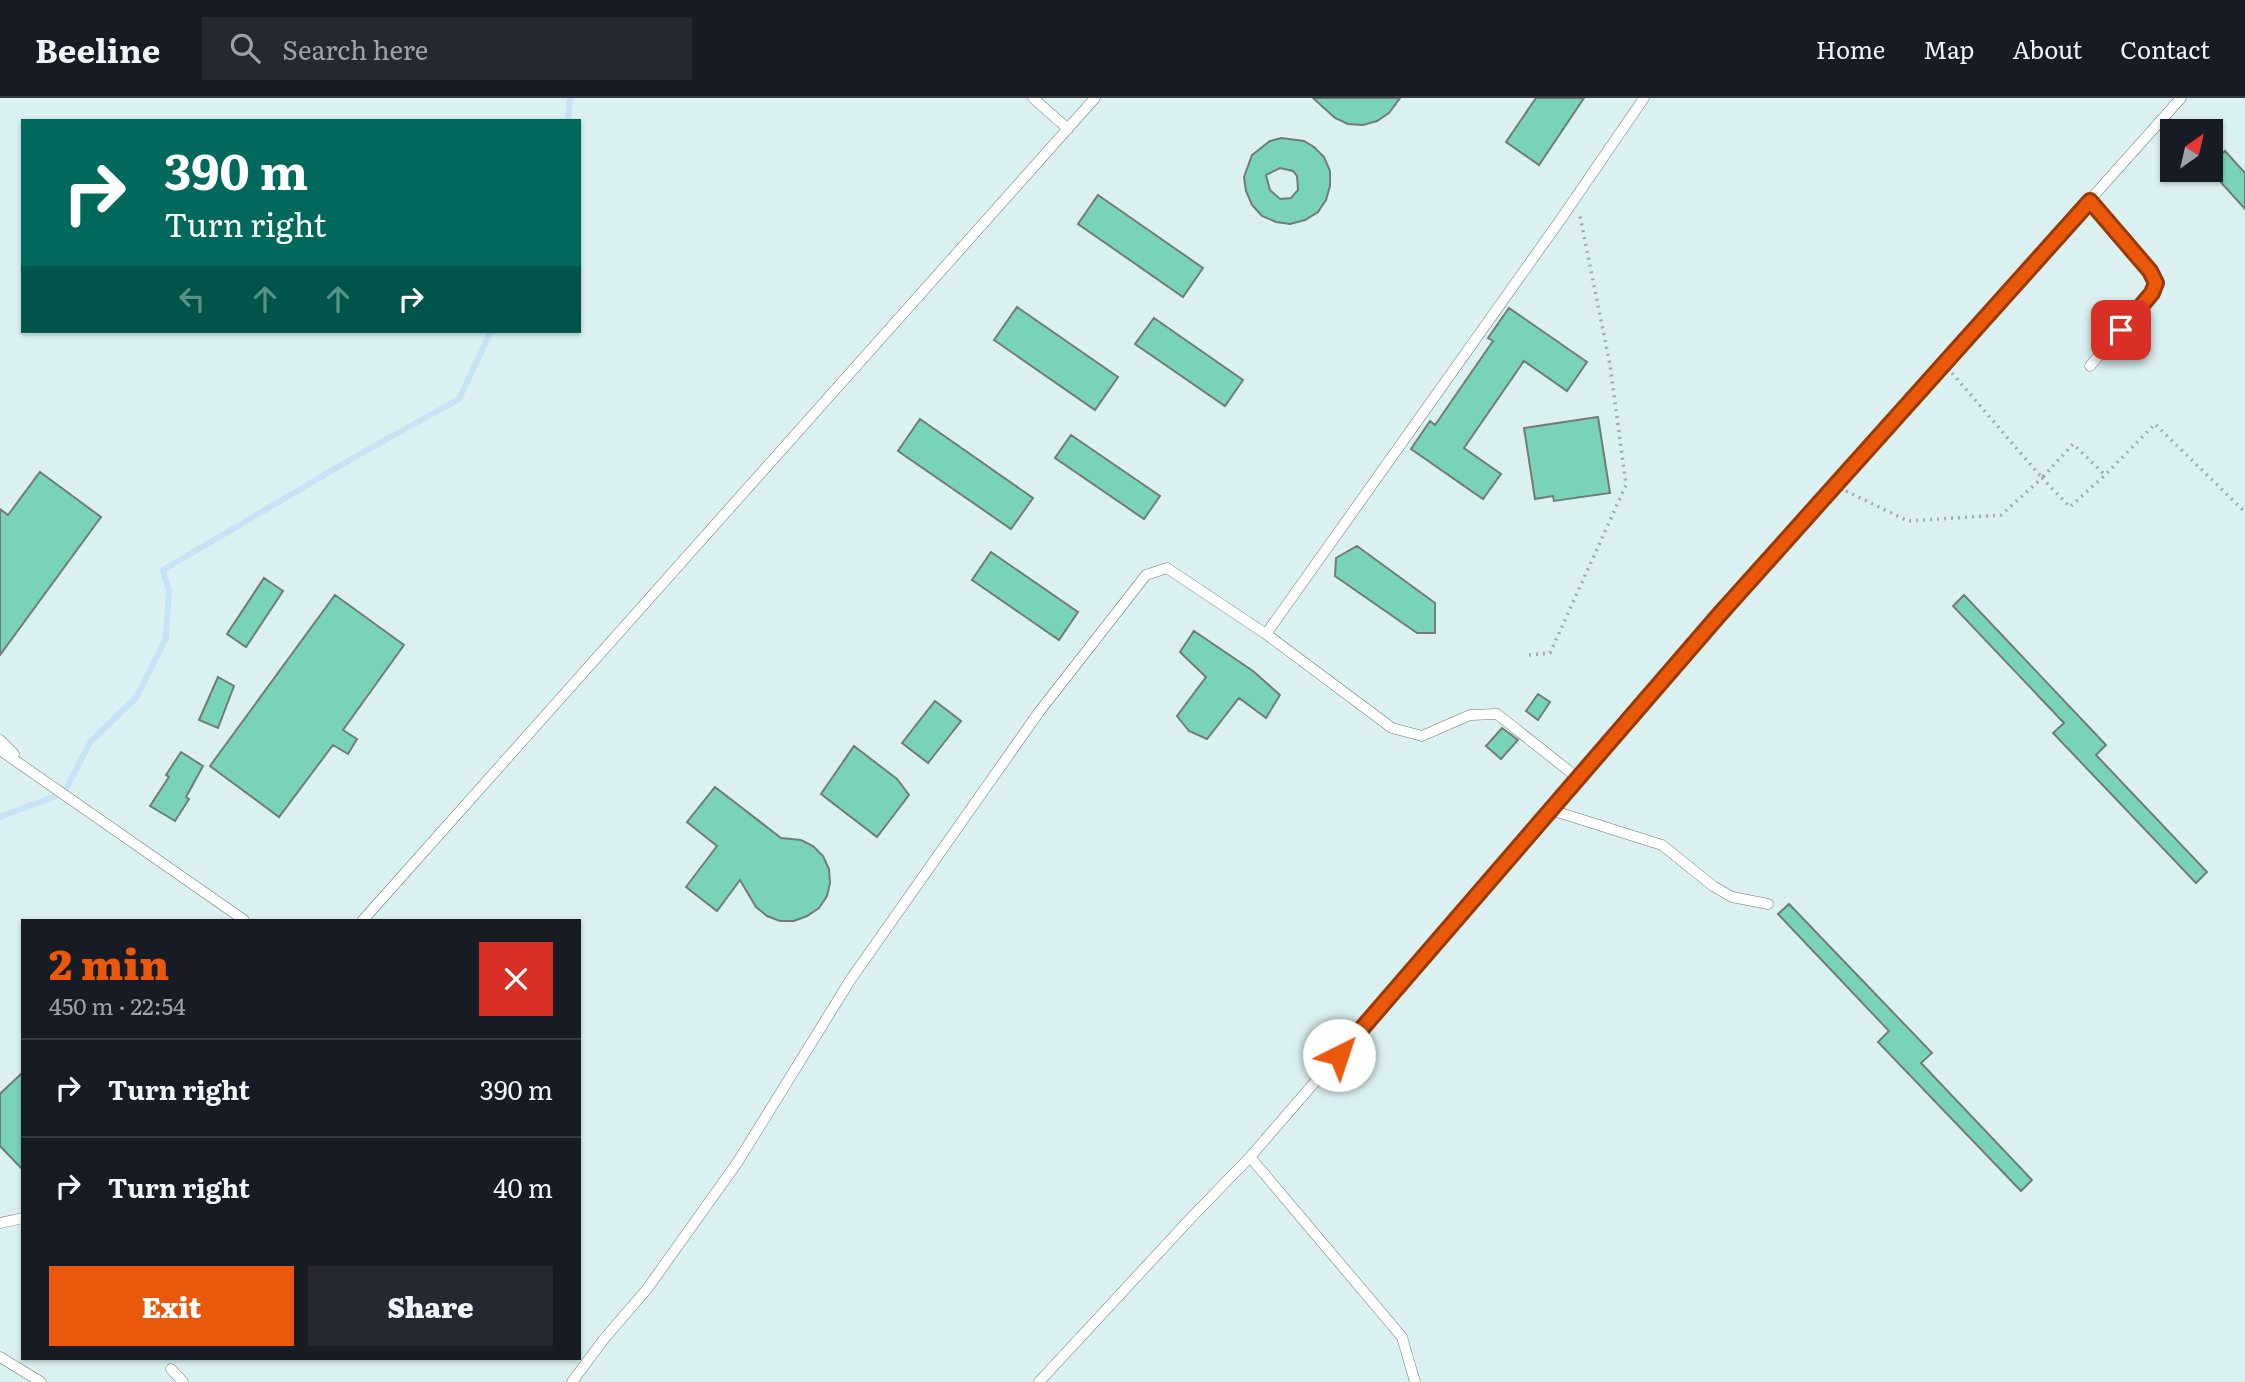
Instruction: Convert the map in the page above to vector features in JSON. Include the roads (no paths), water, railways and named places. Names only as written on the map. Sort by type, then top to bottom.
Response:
[{"type":"lane","points":[[1033,98],[1068,128]]},
{"type":"lane","points":[[364,919],[1095,98]]},
{"type":"lane","points":[[1266,634],[1644,98]]},
{"type":"lane","points":[[1039,1382],[1250,1157],[1719,615],[2181,98]]},
{"type":"lane","points":[[2090,201],[2150,271],[2156,283],[2152,293],[2090,366]]},
{"type":"lane","points":[[572,1382],[655,1279],[737,1163],[858,968],[1039,712],[1146,575],[1167,568],[1266,634],[1392,728],[1422,736],[1470,715],[1497,714],[1578,778]]},
{"type":"lane","points":[[0,740],[29,769]]},
{"type":"lane","points":[[0,750],[243,919]]},
{"type":"lane","points":[[1551,810],[1662,845],[1713,886],[1732,897],[1768,904]]},
{"type":"lane","points":[[1250,1157],[1402,1337],[1415,1382]]},
{"type":"lane","points":[[0,1223],[21,1218]]},
{"type":"lane","points":[[0,1357],[41,1382]]},
{"type":"lane","points":[[172,1369],[183,1382]]},
{"type":"waterway","points":[[568,119],[570,98]]},
{"type":"waterway","points":[[0,817],[64,793],[90,742],[136,698],[166,638],[169,591],[163,570],[459,399],[490,333]]}]
